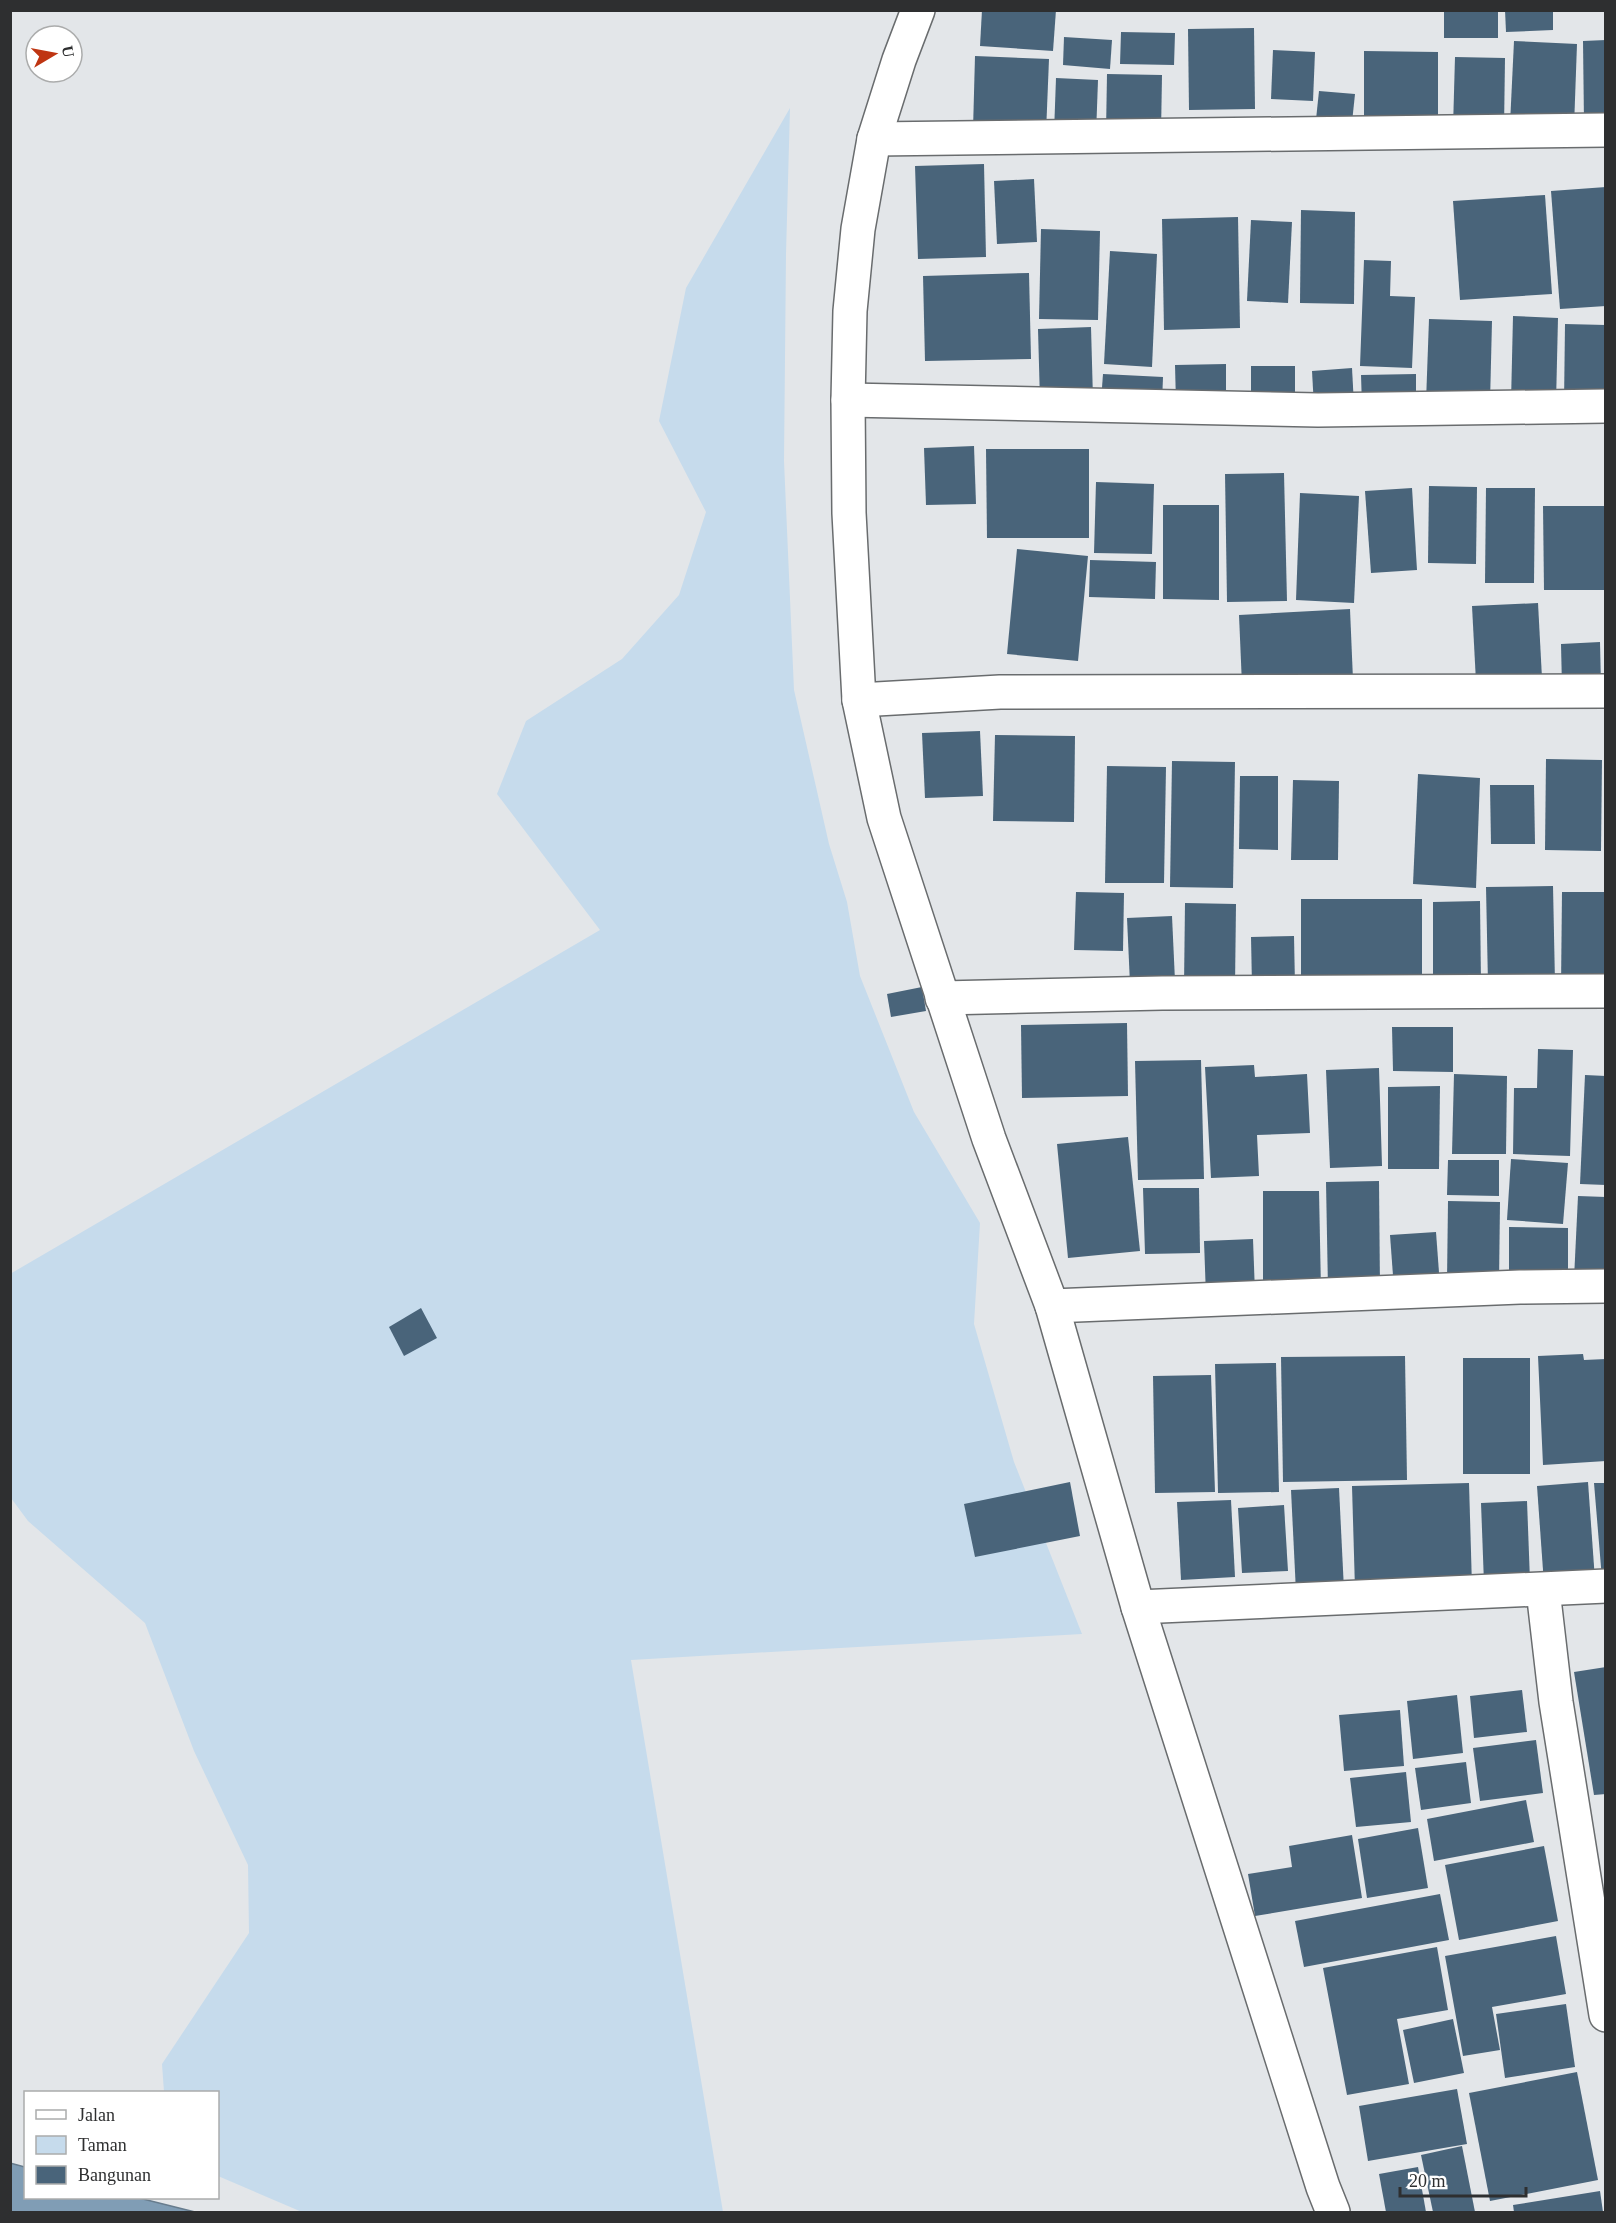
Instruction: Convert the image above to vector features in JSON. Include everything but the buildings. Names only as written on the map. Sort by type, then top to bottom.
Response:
[{"type":"street","points":[[918,10],[899,60],[874,139],[858,229],[850,311],[849,513],[859,700],[884,818],[989,1139],[1052,1306],[1138,1607],[1319,2176],[1333,2212]]},
{"type":"street","points":[[874,139],[1605,130]]},
{"type":"street","points":[[848,400],[1318,410],[1605,406]]},
{"type":"street","points":[[859,700],[1000,692],[1605,691]]},
{"type":"street","points":[[942,998],[1162,993],[1605,991]]},
{"type":"street","points":[[1052,1306],[1520,1287],[1605,1286]]},
{"type":"street","points":[[1138,1607],[1605,1586]]},
{"type":"street","points":[[1543,1590],[1556,1701],[1605,2015]]},
{"type":"green space","points":[[790,108],[784,461],[794,690],[829,844],[847,902],[860,976],[914,1112],[980,1223],[974,1324],[1014,1462],[1082,1634],[631,1660],[723,2212],[302,2212],[219,2176],[219,2091],[164,2091],[162,2064],[249,1933],[248,1865],[194,1751],[145,1623],[28,1521],[11,1498],[10,1274],[600,930],[497,794],[526,721],[622,659],[679,595],[706,512],[659,421],[686,288]]},
{"type":"shaded area","points":[[10,2163],[24,2167],[24,2199],[143,2199],[195,2212],[11,2212]]}]
